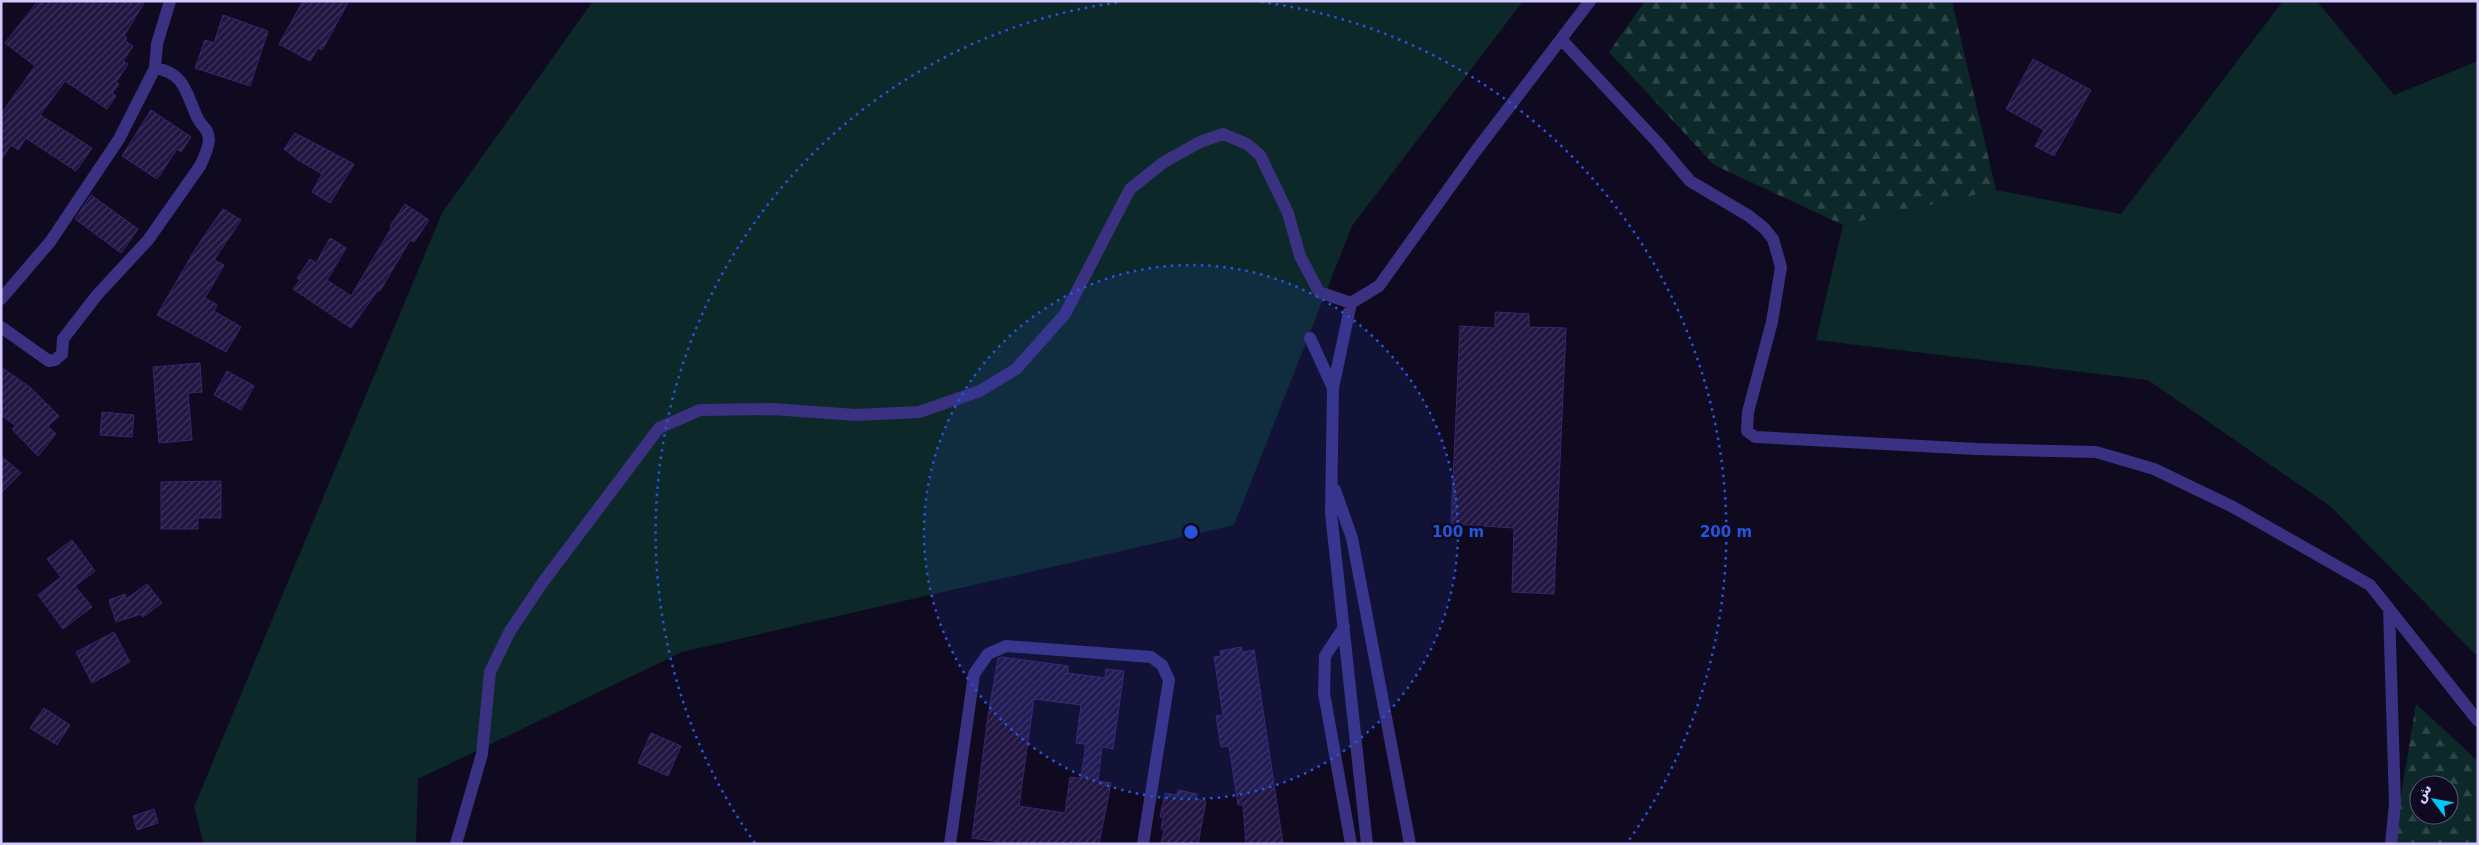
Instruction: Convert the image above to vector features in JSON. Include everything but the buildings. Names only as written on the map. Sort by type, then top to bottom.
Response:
[{"type":"street","points":[[1,299],[50,242],[119,138],[155,68],[157,44],[170,1]]},
{"type":"street","points":[[1367,844],[1331,513],[1333,388],[1351,303],[1379,286],[1475,152],[1590,1]]},
{"type":"street","points":[[1562,40],[1690,181],[1749,216],[1764,228],[1773,239],[1781,267],[1772,322],[1748,412],[1747,431],[1755,437],[1977,450],[2096,452],[2154,469],[2233,507],[2370,585],[2478,721]]},
{"type":"street","points":[[1,328],[49,360],[54,360],[62,354],[63,339],[97,296],[148,240],[200,166],[207,153],[209,140],[207,129],[197,120],[190,99],[179,78],[167,70],[155,68]]},
{"type":"street","points":[[456,844],[482,754],[490,672],[510,631],[543,582],[659,428],[700,410],[772,409],[856,415],[919,412],[980,391],[1016,369],[1065,314],[1130,189],[1164,162],[1200,142],[1223,134],[1246,144],[1260,155],[1288,213],[1300,256],[1319,292],[1351,303]]},
{"type":"street","points":[[1310,338],[1333,388]]},
{"type":"street","points":[[1332,481],[1352,538],[1410,844]]},
{"type":"street","points":[[2389,609],[2395,804],[2390,844]]},
{"type":"street","points":[[1344,628],[1325,656],[1324,693],[1351,844]]},
{"type":"street","points":[[950,844],[974,674],[988,654],[1006,646],[1151,656],[1162,666],[1169,680],[1143,844]]},
{"type":"green space","points":[[593,1],[1523,1],[1352,226],[1234,525],[682,652],[418,779],[416,844],[204,844],[194,807],[442,213]]},
{"type":"green space","points":[[1645,1],[1952,1],[1996,190],[1843,225],[1714,165],[1609,52]]},
{"type":"green space","points":[[2283,1],[2317,1],[2394,95],[2478,61],[2478,657],[2330,506],[2148,380],[1816,340],[1843,225],[1996,190],[2121,214]]},
{"type":"green space","points":[[2416,704],[2478,761],[2478,844],[2393,844]]}]
